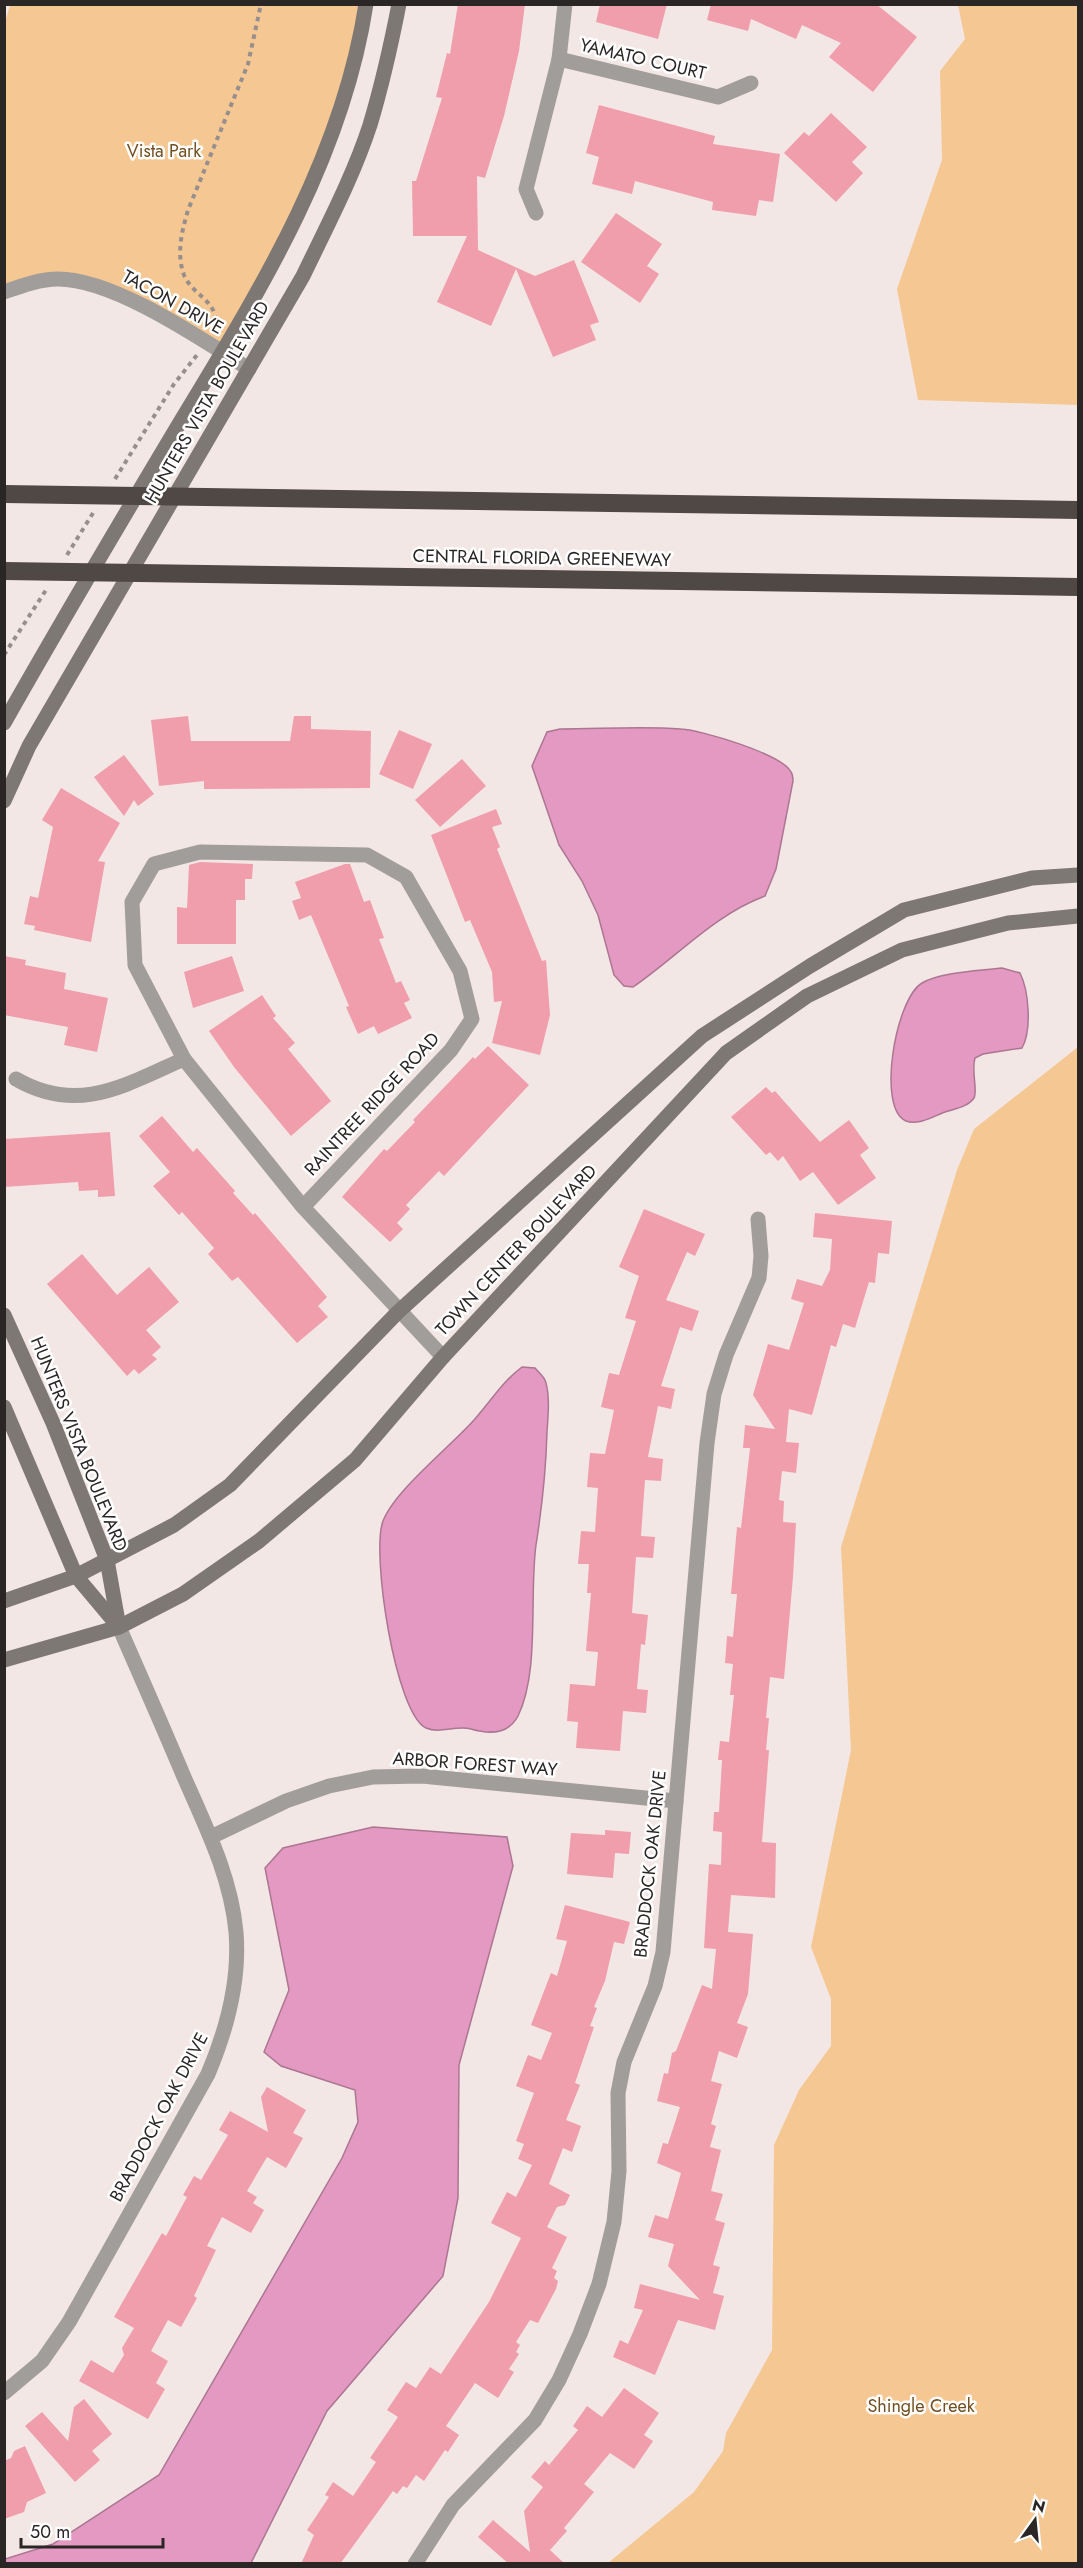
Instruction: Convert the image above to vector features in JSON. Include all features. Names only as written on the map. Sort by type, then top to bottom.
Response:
[{"type":"highway","points":[[4,494],[1078,510]]},
{"type":"highway","name":"CENTRAL FLORIDA GREENEWAY","points":[[5,571],[1078,587]]},
{"type":"street","name":"HUNTERS VISTA BOULEVARD","points":[[4,723],[72,602],[222,352],[283,245],[336,127],[359,50],[366,4]]},
{"type":"street","name":"HUNTERS VISTA BOULEVARD","points":[[4,801],[29,746],[303,276],[341,197],[369,127],[388,61],[399,4]]},
{"type":"street","points":[[536,213],[526,189],[559,59],[565,4]]},
{"type":"street","name":"YAMATO COURT","points":[[559,59],[718,97],[751,83]]},
{"type":"street","name":"TACON DRIVE","points":[[4,292],[26,284],[58,279],[106,287],[208,343],[249,369]]},
{"type":"street","name":"RAINTREE RIDGE ROAD","points":[[303,1207],[451,1050],[472,1018],[460,971],[406,877],[368,855],[200,852],[154,864],[132,902],[135,965],[184,1059],[303,1207],[442,1357]]},
{"type":"street","name":"TOWN CENTER BOULEVARD","points":[[4,1601],[76,1576],[174,1526],[230,1485],[398,1312],[702,1036],[810,966],[904,910],[1032,878],[1078,874]]},
{"type":"street","name":"TOWN CENTER BOULEVARD","points":[[4,1660],[119,1627],[183,1594],[268,1534],[355,1460],[442,1357],[726,1053],[807,996],[902,950],[1008,923],[1078,916]]},
{"type":"street","points":[[16,1078],[38,1091],[56,1096],[105,1093],[184,1059]]},
{"type":"street","name":"BRADDOCK OAK DRIVE","points":[[415,2564],[453,2505],[535,2420],[559,2380],[599,2284],[614,2222],[619,2172],[618,2093],[622,2072],[635,2031],[655,1986],[663,1952],[708,1433],[714,1394],[726,1355],[759,1278],[761,1256],[758,1219]]},
{"type":"street","name":"HUNTERS VISTA BOULEVARD","points":[[4,1315],[53,1423],[107,1560],[119,1627]]},
{"type":"street","points":[[4,1407],[76,1576],[119,1627]]},
{"type":"street","name":"BRADDOCK OAK DRIVE","points":[[4,2393],[42,2361],[69,2322],[208,2074],[225,2033],[234,1982],[236,1933],[228,1885],[211,1837],[119,1627]]},
{"type":"street","name":"ARBOR FOREST WAY","points":[[211,1837],[286,1801],[329,1786],[373,1777],[422,1776],[676,1801]]},
{"type":"path","points":[[114,479],[174,384],[208,343],[215,329],[217,316],[209,302],[191,286],[184,274],[180,254],[182,233],[188,210],[248,64],[261,4]]},
{"type":"path","points":[[61,565],[95,509]]},
{"type":"path","points":[[4,655],[50,585]]},
{"type":"green space","name":"Vista Park","points":[[10,5],[366,5],[336,127],[222,352],[106,287],[58,279],[5,292],[4,26]]},
{"type":"green space","points":[[958,5],[1078,5],[1078,405],[918,400],[897,289],[942,160],[940,71],[965,39]]},
{"type":"green space","name":"Shingle Creek","points":[[1078,1047],[1078,2563],[608,2563],[694,2492],[723,2451],[726,2433],[772,2350],[774,2145],[799,2090],[831,2046],[831,1999],[811,1947],[851,1750],[841,1547],[957,1170],[974,1129]]},
{"type":"shaded area","points":[[560,729],[691,730],[758,751],[785,765],[793,775],[776,869],[765,896],[729,914],[713,925],[633,987],[624,986],[614,975],[598,915],[582,881],[559,845],[532,766],[547,732]]},
{"type":"shaded area","points":[[1002,968],[1020,973],[1026,990],[1028,1021],[1022,1048],[983,1054],[975,1058],[975,1095],[968,1104],[921,1121],[906,1121],[897,1112],[892,1096],[891,1076],[898,1030],[904,1009],[913,993],[922,983],[939,976]]},
{"type":"shaded area","points":[[522,1367],[535,1368],[543,1377],[548,1401],[545,1475],[534,1565],[532,1656],[525,1698],[514,1722],[503,1730],[484,1732],[460,1728],[431,1730],[415,1716],[405,1694],[388,1630],[380,1564],[380,1538],[383,1521],[399,1496],[464,1431],[503,1385]]},
{"type":"shaded area","points":[[373,1827],[507,1837],[513,1866],[459,2065],[458,2198],[443,2276],[327,2411],[251,2563],[5,2563],[5,2559],[53,2544],[159,2475],[342,2158],[358,2122],[355,2090],[281,2066],[264,2052],[289,1990],[265,1868],[283,1848]]},
{"type":"building","points":[[458,4],[525,4],[519,51],[504,116],[485,178],[477,176],[478,250],[535,276],[574,260],[599,322],[590,325],[596,340],[553,357],[516,269],[491,326],[437,302],[467,236],[413,236],[412,181],[416,181],[442,98],[436,97],[447,53],[450,54]]},
{"type":"building","points":[[600,4],[667,4],[658,39],[596,22]]},
{"type":"building","points":[[711,4],[876,4],[917,37],[873,92],[829,57],[841,43],[802,25],[796,39],[751,19],[748,31],[707,20]]},
{"type":"building","points":[[599,105],[715,136],[713,144],[780,154],[773,202],[759,200],[756,216],[712,210],[713,202],[635,181],[632,194],[592,184],[599,157],[586,153]]},
{"type":"building","points":[[831,113],[867,147],[852,162],[863,173],[836,202],[784,153],[804,132],[809,136]]},
{"type":"building","points":[[616,213],[662,244],[647,266],[659,274],[640,303],[581,262]]},
{"type":"building","points":[[188,716],[191,741],[290,741],[294,716],[311,716],[311,729],[371,731],[370,788],[204,789],[204,781],[159,786],[151,720]]},
{"type":"building","points":[[399,730],[432,744],[413,789],[379,774]]},
{"type":"building","points":[[124,755],[154,794],[138,806],[134,800],[124,816],[94,777]]},
{"type":"building","points":[[462,759],[486,786],[440,827],[415,800]]},
{"type":"building","points":[[61,788],[120,823],[98,861],[105,862],[91,942],[34,930],[35,926],[24,924],[30,896],[38,898],[53,827],[42,820]]},
{"type":"building","points":[[496,809],[502,824],[492,827],[500,847],[497,849],[542,961],[546,960],[550,1015],[540,1055],[492,1043],[502,1001],[494,1002],[492,972],[470,920],[465,922],[431,835]]},
{"type":"building","points":[[200,862],[253,864],[252,879],[245,879],[245,900],[236,900],[236,944],[177,944],[177,907],[187,908],[189,865]]},
{"type":"building","points":[[350,864],[364,902],[370,900],[384,938],[379,939],[396,983],[401,981],[410,1000],[404,1003],[412,1018],[378,1034],[374,1026],[358,1034],[346,1007],[349,1006],[311,915],[299,920],[292,901],[301,898],[295,882]]},
{"type":"building","points":[[4,956],[26,960],[25,965],[66,973],[64,989],[108,998],[97,1052],[64,1045],[68,1027],[4,1015]]},
{"type":"building","points":[[232,956],[244,991],[193,1008],[184,972]]},
{"type":"building","points":[[262,995],[276,1016],[273,1018],[295,1043],[288,1049],[331,1101],[291,1136],[234,1067],[209,1031]]},
{"type":"building","points":[[488,1046],[529,1085],[444,1176],[439,1171],[406,1205],[410,1209],[397,1223],[403,1229],[390,1242],[342,1197],[384,1149],[387,1151],[473,1057],[475,1059]]},
{"type":"building","points":[[766,1087],[772,1093],[775,1091],[820,1142],[849,1120],[869,1148],[860,1155],[876,1178],[838,1205],[813,1172],[800,1181],[783,1156],[778,1161],[770,1152],[766,1155],[731,1117]]},
{"type":"building","points":[[162,1116],[193,1152],[197,1148],[235,1191],[233,1193],[253,1215],[255,1213],[327,1297],[318,1306],[328,1317],[297,1343],[238,1277],[232,1281],[208,1254],[214,1248],[182,1212],[179,1215],[153,1186],[170,1172],[139,1136]]},
{"type":"building","points":[[110,1132],[115,1196],[98,1197],[98,1190],[79,1191],[78,1182],[4,1187],[4,1139]]},
{"type":"building","points":[[644,1209],[705,1234],[695,1256],[687,1252],[666,1300],[699,1311],[692,1331],[680,1327],[661,1386],[675,1389],[671,1409],[658,1406],[648,1457],[663,1459],[661,1481],[645,1480],[641,1536],[655,1537],[653,1558],[636,1557],[632,1613],[648,1615],[645,1645],[641,1644],[637,1689],[648,1690],[646,1713],[623,1711],[620,1751],[576,1748],[578,1722],[567,1721],[570,1684],[595,1686],[598,1652],[586,1651],[591,1593],[587,1593],[589,1564],[578,1564],[581,1531],[595,1532],[598,1488],[587,1487],[590,1453],[605,1454],[614,1410],[601,1407],[609,1373],[619,1375],[636,1321],[625,1318],[639,1276],[619,1267]]},
{"type":"building","points":[[815,1213],[892,1221],[889,1254],[878,1253],[875,1283],[869,1282],[855,1328],[843,1324],[836,1347],[831,1345],[812,1415],[789,1409],[786,1442],[799,1443],[796,1473],[782,1471],[779,1500],[784,1501],[783,1522],[796,1523],[793,1577],[784,1679],[770,1677],[766,1718],[769,1718],[766,1750],[769,1750],[762,1842],[776,1843],[775,1898],[731,1895],[728,1932],[753,1934],[748,1994],[737,2023],[748,2027],[737,2058],[719,2051],[711,2081],[722,2084],[711,2124],[716,2126],[710,2147],[721,2150],[711,2191],[723,2194],[715,2220],[725,2223],[713,2265],[720,2267],[713,2293],[724,2296],[715,2330],[678,2320],[655,2375],[613,2357],[620,2340],[628,2344],[643,2310],[634,2308],[640,2284],[700,2300],[668,2266],[674,2244],[648,2237],[655,2215],[668,2219],[681,2173],[657,2163],[663,2143],[668,2144],[680,2107],[657,2101],[664,2073],[668,2074],[672,2053],[676,2051],[702,1985],[712,1989],[716,1949],[704,1948],[709,1864],[721,1865],[722,1832],[713,1831],[714,1812],[719,1812],[722,1760],[718,1760],[720,1741],[729,1742],[734,1695],[730,1695],[733,1664],[725,1663],[727,1636],[733,1637],[737,1594],[731,1594],[737,1527],[741,1528],[750,1448],[743,1448],[745,1425],[775,1429],[753,1395],[768,1344],[789,1350],[804,1303],[791,1299],[797,1279],[822,1286],[830,1270],[832,1239],[813,1237]]},
{"type":"building","points":[[82,1254],[117,1295],[149,1267],[179,1302],[146,1330],[161,1347],[152,1355],[157,1359],[139,1374],[134,1369],[127,1376],[47,1284]]},
{"type":"building","points":[[605,1830],[631,1832],[629,1854],[615,1853],[613,1878],[567,1874],[571,1833],[605,1835]]},
{"type":"building","points":[[565,1905],[630,1922],[624,1944],[614,1942],[605,1981],[594,2007],[597,2008],[590,2026],[594,2027],[575,2083],[580,2085],[566,2120],[581,2126],[572,2152],[563,2148],[549,2184],[570,2195],[565,2205],[557,2207],[547,2227],[567,2237],[552,2268],[557,2271],[554,2278],[558,2281],[556,2289],[538,2323],[530,2320],[516,2342],[520,2345],[516,2352],[519,2354],[509,2369],[514,2372],[498,2398],[475,2383],[446,2426],[459,2435],[448,2452],[445,2450],[424,2481],[416,2475],[407,2488],[403,2486],[397,2494],[393,2491],[340,2564],[301,2564],[314,2535],[307,2530],[329,2497],[325,2495],[333,2482],[353,2496],[376,2462],[370,2458],[398,2417],[387,2410],[406,2382],[416,2388],[430,2367],[441,2374],[489,2302],[521,2238],[491,2223],[507,2192],[516,2197],[532,2165],[518,2159],[524,2144],[516,2141],[534,2093],[516,2086],[528,2055],[541,2060],[552,2033],[531,2025],[551,1973],[557,1976],[567,1941],[556,1939]]},
{"type":"building","points":[[267,2087],[306,2110],[293,2133],[303,2138],[286,2168],[267,2157],[247,2191],[257,2197],[253,2203],[264,2210],[251,2233],[222,2217],[207,2246],[216,2250],[194,2296],[197,2298],[181,2327],[168,2320],[151,2351],[168,2361],[156,2383],[165,2389],[148,2419],[79,2381],[91,2360],[113,2373],[124,2355],[122,2348],[134,2328],[114,2317],[162,2233],[166,2236],[187,2197],[183,2195],[194,2176],[201,2180],[228,2135],[219,2130],[230,2111],[268,2132],[261,2097]]},
{"type":"building","points":[[624,2388],[659,2413],[644,2435],[653,2441],[634,2469],[610,2453],[584,2484],[594,2492],[564,2528],[567,2531],[550,2550],[565,2564],[509,2564],[478,2537],[493,2520],[530,2552],[524,2511],[543,2487],[531,2477],[545,2461],[549,2465],[578,2430],[573,2426],[587,2406],[602,2417]]},
{"type":"building","points":[[84,2399],[112,2434],[92,2451],[100,2460],[75,2482],[25,2426],[42,2412],[68,2441],[74,2407]]},
{"type":"building","points":[[25,2446],[46,2493],[27,2502],[24,2512],[4,2519],[4,2461],[11,2458],[14,2451]]}]
